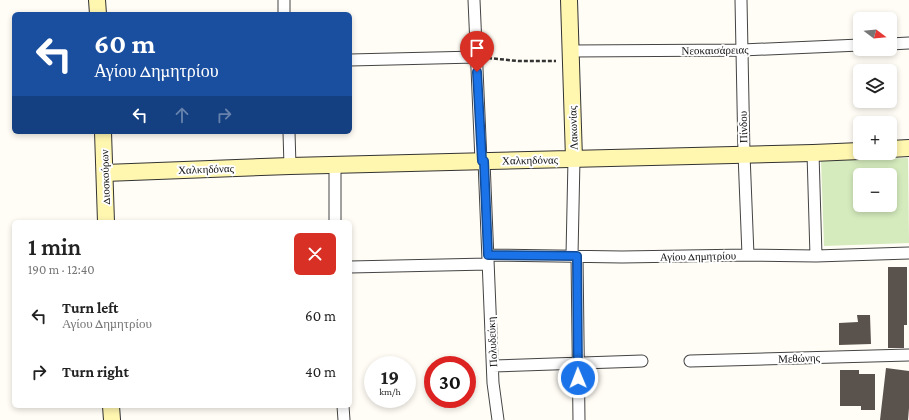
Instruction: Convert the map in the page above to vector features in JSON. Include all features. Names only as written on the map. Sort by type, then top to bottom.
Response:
[{"type":"street","points":[[98,0],[98,12]]},
{"type":"street","points":[[284,0],[284,12]]},
{"type":"street","name":"Πολυδεύκη","points":[[474,0],[493,366],[498,420]]},
{"type":"street","name":"Λακωνίας","points":[[568,0],[574,159],[579,420]]},
{"type":"street","name":"Πίνδου","points":[[740,0],[748,255]]},
{"type":"street","points":[[897,44],[909,43]]},
{"type":"street","name":"Νεοκαισάρειας","points":[[571,56],[853,45]]},
{"type":"street","points":[[352,60],[476,57]]},
{"type":"street","name":"Διοσκούρων","points":[[103,134],[106,220]]},
{"type":"street","points":[[289,134],[290,166]]},
{"type":"street","points":[[897,149],[909,148]]},
{"type":"street","name":"Χαλκηδόνας","points":[[105,174],[290,166],[813,153],[853,150]]},
{"type":"street","points":[[813,153],[816,256]]},
{"type":"street","points":[[335,165],[335,220]]},
{"type":"street","name":"Αγίου Δημητρίου","points":[[352,267],[575,256],[816,256],[909,253]]},
{"type":"street","name":"Μεθώνης","points":[[690,361],[909,355]]},
{"type":"street","points":[[493,366],[642,362]]},
{"type":"street","points":[[111,408],[112,420]]},
{"type":"street","points":[[343,408],[344,420]]},
{"type":"path","points":[[476,57],[518,61],[571,56]]},
{"type":"green space","points":[[897,158],[908,158],[909,243],[824,246],[821,160],[897,160]]},
{"type":"building","points":[[888,267],[907,267],[907,325],[904,325],[904,348],[888,348]]},
{"type":"building","points":[[857,315],[870,315],[871,344],[839,345],[839,323],[858,322]]},
{"type":"building","points":[[886,368],[909,371],[908,420],[880,420]]},
{"type":"building","points":[[840,370],[859,370],[859,374],[875,374],[875,410],[861,410],[861,406],[840,406]]},
{"type":"route","points":[[477,72],[482,161],[484,161],[488,255],[577,256],[578,378]]}]
